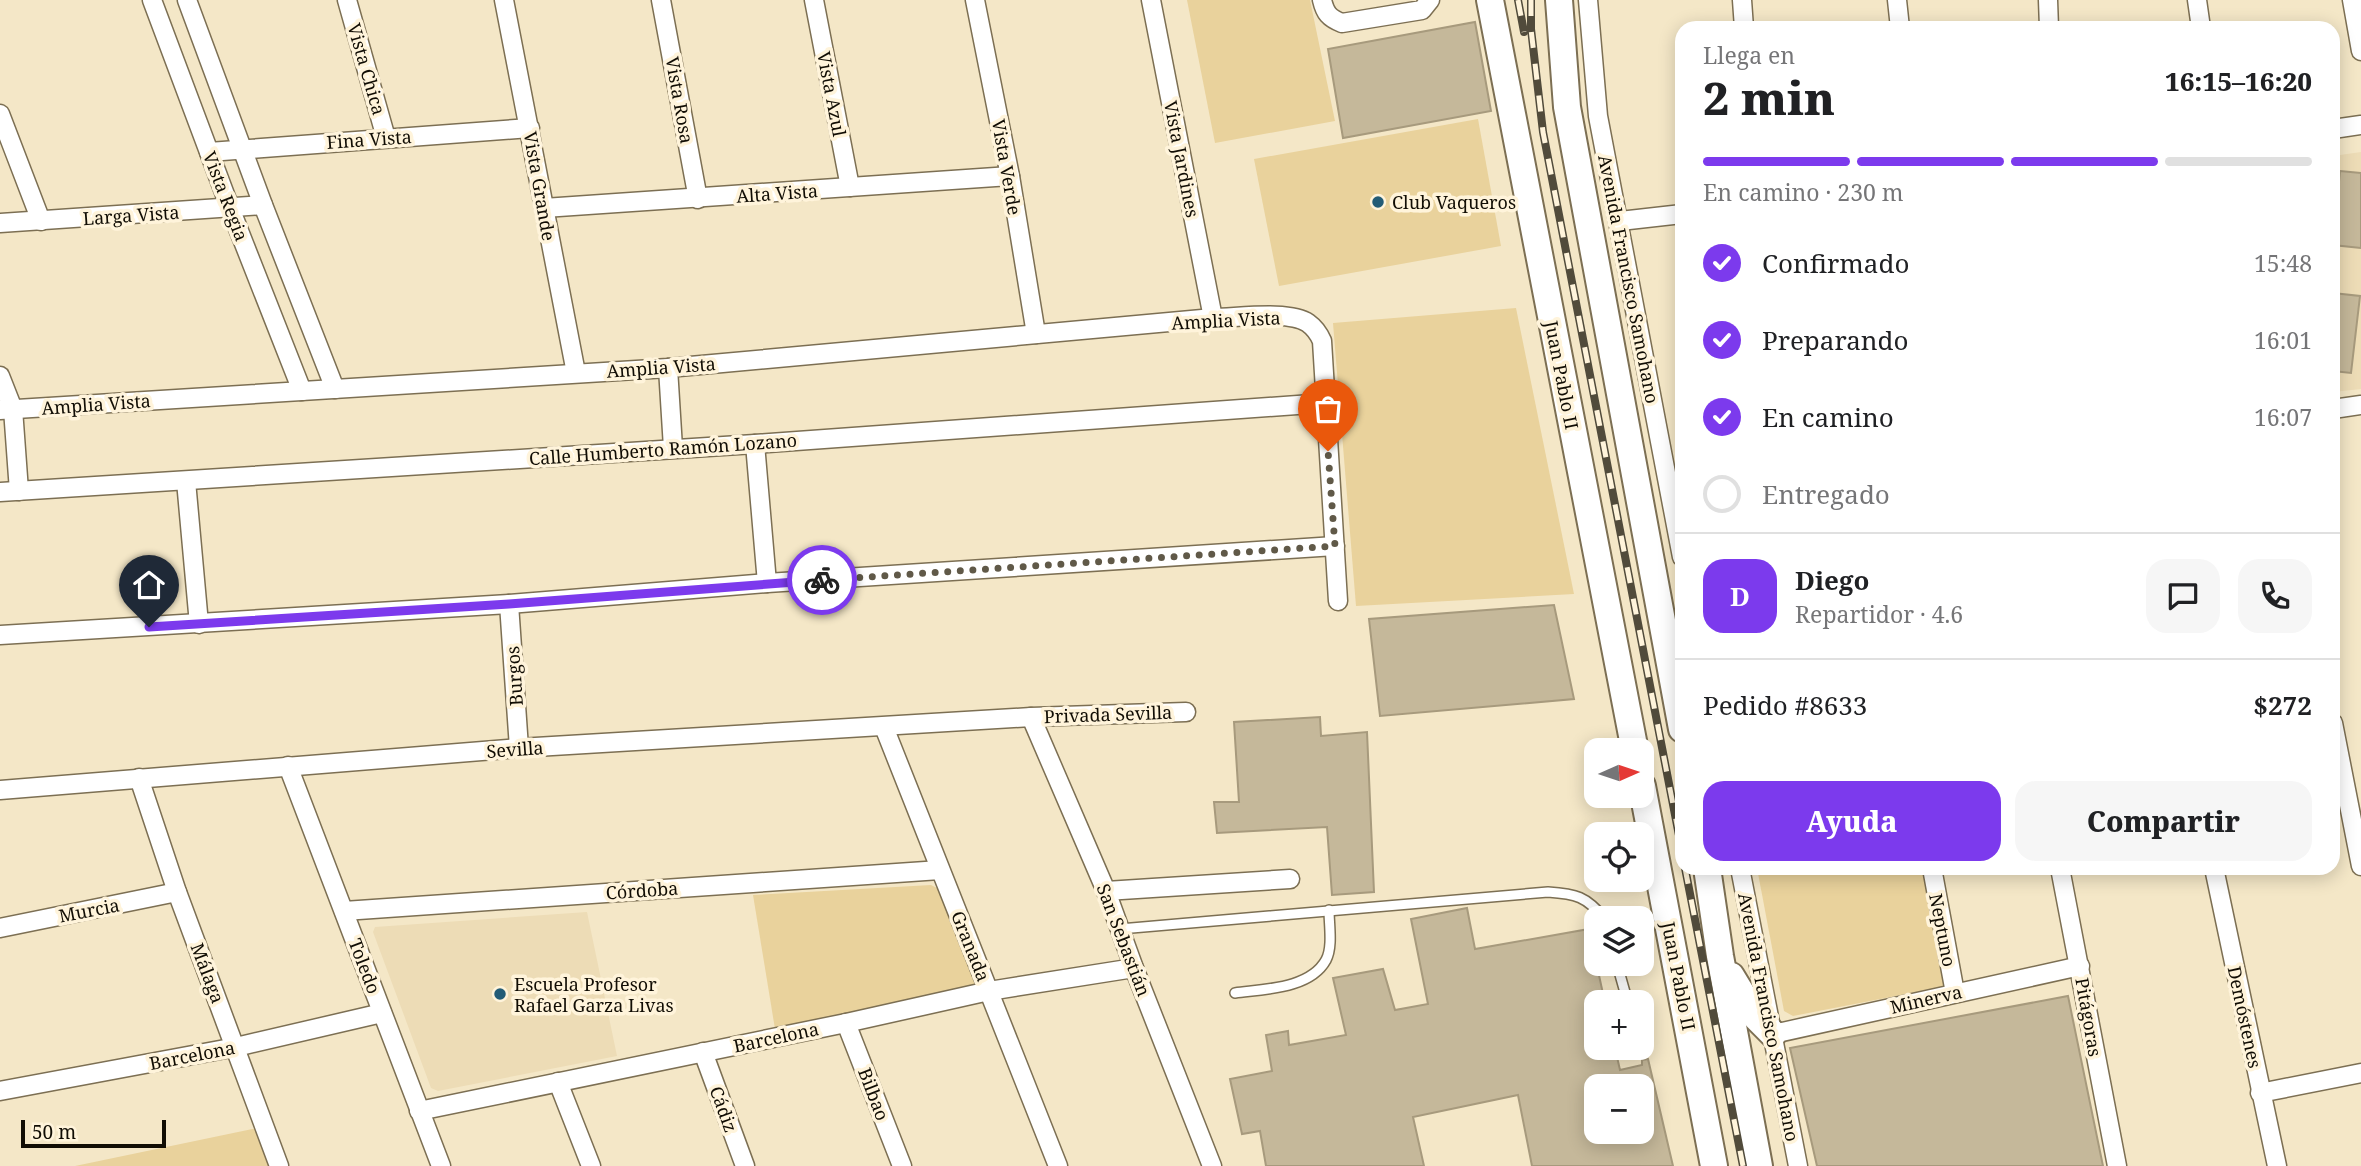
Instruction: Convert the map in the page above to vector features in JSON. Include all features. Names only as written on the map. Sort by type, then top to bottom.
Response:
[{"type":"main road","name":"Juan Pablo II","points":[[1490,0],[1632,738]]},
{"type":"main road","points":[[1559,0],[1567,107],[1675,691]]},
{"type":"main road","name":"Juan Pablo II","points":[[1646,808],[1714,1166]]},
{"type":"main road","points":[[1708,875],[1720,956],[1759,1166]]},
{"type":"main road","points":[[1720,956],[1756,1017],[1773,1034]]},
{"type":"street","name":"Vista Regia","points":[[152,0],[302,391]]},
{"type":"street","name":"Vista Regia","points":[[187,0],[335,389]]},
{"type":"street","name":"Vista Chica","points":[[347,0],[386,138]]},
{"type":"street","name":"Vista Grande","points":[[503,0],[576,373]]},
{"type":"street","name":"Vista Rosa","points":[[662,0],[698,199]]},
{"type":"street","name":"Vista Azul","points":[[814,0],[850,187]]},
{"type":"street","name":"Vista Verde","points":[[975,0],[1010,176],[1036,334]]},
{"type":"street","name":"Vista Jardines","points":[[1152,0],[1213,318]]},
{"type":"street","name":"Avenida Francisco Samohano","points":[[1588,0],[1598,116],[1675,519]]},
{"type":"street","points":[[1742,0],[1744,21]]},
{"type":"street","points":[[1897,0],[1899,21]]},
{"type":"street","points":[[2048,0],[2049,21]]},
{"type":"street","points":[[2197,0],[2200,21]]},
{"type":"street","points":[[2352,0],[2361,51]]},
{"type":"street","points":[[1323,6],[1332,19],[1342,23],[1422,10],[1429,2]]},
{"type":"street","points":[[0,114],[41,221]]},
{"type":"street","points":[[2340,128],[2361,125]]},
{"type":"street","name":"Fina Vista","points":[[209,152],[530,128]]},
{"type":"street","name":"Alta Vista","points":[[544,208],[1010,176]]},
{"type":"street","name":"Larga Vista","points":[[0,223],[263,205]]},
{"type":"street","points":[[1620,221],[1675,215]]},
{"type":"street","name":"Amplia Vista","points":[[7,410],[668,368],[1213,318],[1292,317],[1307,322],[1317,331],[1322,341],[1325,403]]},
{"type":"street","points":[[668,368],[673,448]]},
{"type":"street","points":[[0,376],[19,491]]},
{"type":"street","points":[[1325,403],[1338,601]]},
{"type":"street","name":"Calle Humberto Ramón Lozano","points":[[0,492],[755,444],[1325,403]]},
{"type":"street","points":[[2340,408],[2361,405]]},
{"type":"street","points":[[755,444],[767,583]]},
{"type":"street","points":[[186,481],[199,624]]},
{"type":"street","points":[[0,635],[509,604],[767,583],[1335,546]]},
{"type":"street","name":"Burgos","points":[[509,604],[519,748]]},
{"type":"street","name":"Privada Sevilla","points":[[1031,717],[1186,712]]},
{"type":"street","name":"Sevilla","points":[[0,790],[519,748],[1031,717]]},
{"type":"street","name":"San Sebastián","points":[[1031,717],[1106,891],[1212,1166]]},
{"type":"street","name":"Granada","points":[[884,727],[1058,1166]]},
{"type":"street","points":[[2340,759],[2361,866]]},
{"type":"street","name":"Toledo","points":[[288,766],[442,1166]]},
{"type":"street","name":"Málaga","points":[[139,778],[177,892],[279,1166]]},
{"type":"street","name":"Córdoba","points":[[344,911],[940,870]]},
{"type":"street","name":"Avenida Francisco Samohano","points":[[1741,875],[1798,1166]]},
{"type":"street","name":"Neptuno","points":[[1933,875],[1955,993]]},
{"type":"street","name":"Pitágoras","points":[[2061,875],[2117,1166]]},
{"type":"street","name":"Demóstenes","points":[[2215,875],[2277,1166]]},
{"type":"street","points":[[1106,891],[1290,879]]},
{"type":"street","name":"Murcia","points":[[0,928],[177,892]]},
{"type":"street","name":"Minerva","points":[[1773,1034],[2080,966]]},
{"type":"street","name":"Barcelona","points":[[419,1111],[989,991],[1134,968]]},
{"type":"street","name":"Barcelona","points":[[0,1091],[236,1047],[382,1013]]},
{"type":"street","name":"Bilbao","points":[[846,1023],[902,1166]]},
{"type":"street","name":"Cádiz","points":[[703,1052],[745,1166]]},
{"type":"street","points":[[2260,1093],[2361,1073]]},
{"type":"street","points":[[558,1082],[591,1166]]},
{"type":"lane","points":[[1120,929],[1548,892],[1572,894],[1589,901],[1593,906]]},
{"type":"lane","points":[[1235,993],[1293,984],[1319,968],[1327,959],[1329,910]]},
{"type":"shaded area","points":[[1187,0],[1310,0],[1335,121],[1215,143]]},
{"type":"shaded area","name":"Club Vaqueros","points":[[1478,119],[1501,246],[1279,286],[1254,159]]},
{"type":"shaded area","points":[[2361,152],[2361,389],[2340,391],[2340,155]]},
{"type":"shaded area","points":[[1516,308],[1574,594],[1356,606],[1333,323]]},
{"type":"shaded area","points":[[1758,875],[1929,875],[1947,986],[1793,1016],[1784,1011]]},
{"type":"shaded area","points":[[931,885],[939,889],[976,982],[971,991],[775,1029],[753,895]]},
{"type":"shaded area","name":"Escuela Profesor Rafael Garza Livas","points":[[587,912],[617,1056],[438,1091],[431,1088],[373,932],[375,927]]},
{"type":"shaded area","points":[[257,1128],[271,1166],[75,1166]]},
{"type":"building","points":[[1475,22],[1491,111],[1343,138],[1328,49]]},
{"type":"building","points":[[2340,171],[2361,173],[2361,248],[2340,246]]},
{"type":"building","points":[[2340,294],[2360,296],[2351,373],[2340,372]]},
{"type":"building","points":[[1554,605],[1574,699],[1380,716],[1369,619]]},
{"type":"building","points":[[1320,717],[1321,736],[1367,732],[1374,892],[1332,895],[1327,827],[1217,833],[1214,802],[1239,802],[1234,722]]},
{"type":"building","points":[[1467,908],[1475,949],[1584,930],[1584,976],[1599,976],[1602,990],[1584,990],[1584,1060],[1618,1060],[1620,1070],[1642,1065],[1642,1060],[1648,1060],[1652,1074],[1584,1074],[1584,1144],[1654,1144],[1654,1085],[1673,1166],[1532,1166],[1518,1095],[1413,1117],[1424,1166],[1266,1166],[1260,1131],[1242,1134],[1230,1079],[1272,1071],[1266,1035],[1288,1031],[1289,1045],[1346,1035],[1333,978],[1383,969],[1395,1010],[1428,1004],[1411,919]]},
{"type":"building","points":[[2068,996],[2103,1166],[1817,1166],[1790,1048]]},
{"type":"railway","points":[[1518,0],[1524,32]]},
{"type":"railway","points":[[1531,0],[1531,29],[1543,132],[1675,815]]},
{"type":"railway","points":[[1686,875],[1743,1166]]},
{"type":"way so far","points":[[822,580],[1335,546],[1328,451]]},
{"type":"place","name":"Club Vaqueros","points":[[1378,202]]},
{"type":"place","name":"Escuela Profesor Rafael Garza Livas","points":[[500,994]]},
{"type":"route","points":[[149,627],[509,604],[822,580]]}]
